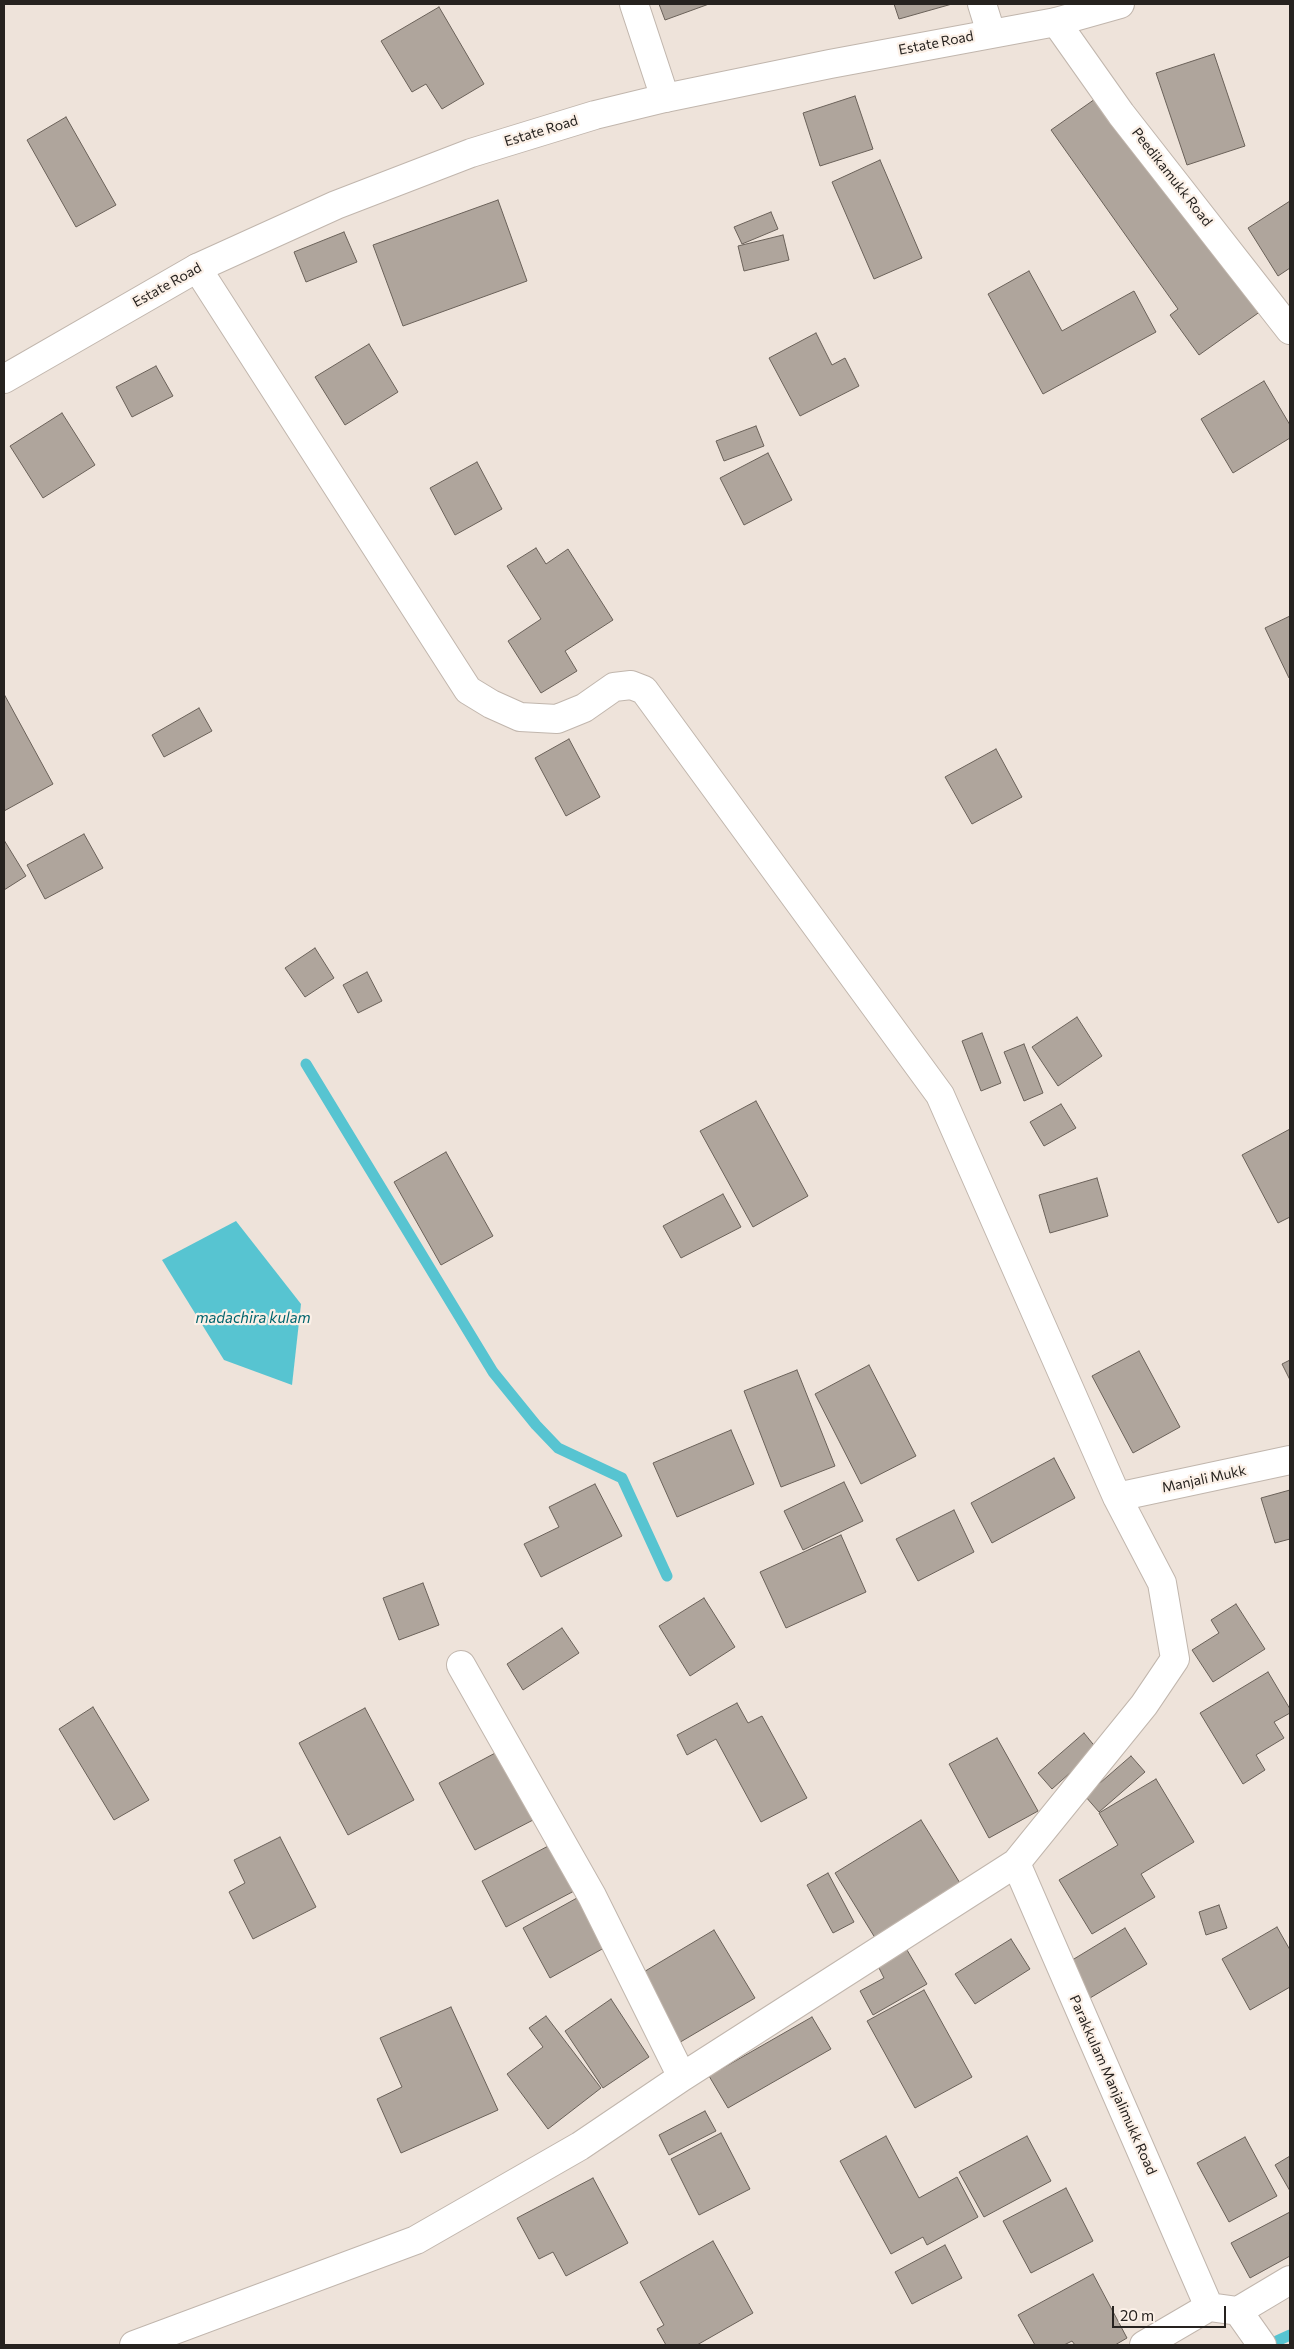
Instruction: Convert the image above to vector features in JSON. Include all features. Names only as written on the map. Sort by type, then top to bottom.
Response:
[{"type":"street","points":[[634,4],[665,98]]},
{"type":"street","points":[[982,4],[991,33]]},
{"type":"street","name":"Estate Road","points":[[4,379],[197,268],[336,205],[471,153],[595,115],[665,98],[991,33],[1056,22],[1120,4]]},
{"type":"street","name":"Peedikamukk Road","points":[[1056,22],[1121,114],[1290,330]]},
{"type":"street","points":[[134,2345],[416,2240],[580,2146],[682,2077],[1016,1863],[1144,1705],[1175,1659],[1162,1583],[1117,1497],[940,1095],[644,690],[631,684],[614,687],[584,708],[556,719],[520,717],[491,704],[468,690],[197,268]]},
{"type":"street","name":"Manjali Mukk","points":[[1117,1497],[1290,1460]]},
{"type":"street","points":[[462,1665],[592,1896],[682,2077]]},
{"type":"street","name":"Parakkulam Manjalimukk Road","points":[[1016,1863],[1209,2307]]},
{"type":"street","points":[[1144,2345],[1209,2307],[1250,2328],[1290,2280]]},
{"type":"water","name":"madachira kulam","points":[[236,1221],[301,1304],[292,1385],[224,1360],[162,1260]]},
{"type":"building","points":[[659,4],[709,4],[665,20]]},
{"type":"building","points":[[894,4],[952,4],[899,19]]},
{"type":"building","points":[[439,7],[484,84],[442,109],[426,84],[412,92],[381,41]]},
{"type":"building","points":[[1214,54],[1245,146],[1187,165],[1156,73]]},
{"type":"building","points":[[1105,92],[1261,311],[1199,355],[1170,315],[1178,309],[1051,130]]},
{"type":"building","points":[[855,96],[873,149],[820,166],[803,113]]},
{"type":"building","points":[[66,117],[116,205],[76,227],[27,140]]},
{"type":"building","points":[[880,160],[922,258],[874,279],[832,182]]},
{"type":"building","points":[[498,200],[527,281],[403,326],[373,245]]},
{"type":"building","points":[[1290,201],[1290,268],[1278,276],[1248,228]]},
{"type":"building","points":[[771,212],[778,229],[742,244],[734,227]]},
{"type":"building","points":[[344,232],[357,262],[306,282],[294,252]]},
{"type":"building","points":[[783,235],[789,260],[744,271],[738,246]]},
{"type":"building","points":[[1029,271],[1062,331],[1134,291],[1156,332],[1043,394],[988,294]]},
{"type":"building","points":[[816,333],[832,365],[845,358],[859,386],[800,416],[769,358]]},
{"type":"building","points":[[369,344],[398,392],[345,425],[315,377]]},
{"type":"building","points":[[156,366],[173,396],[132,417],[116,387]]},
{"type":"building","points":[[1264,381],[1290,425],[1290,438],[1233,473],[1201,419]]},
{"type":"building","points":[[62,413],[95,465],[43,498],[10,446]]},
{"type":"building","points":[[756,426],[764,446],[724,461],[716,441]]},
{"type":"building","points":[[768,453],[792,500],[744,525],[720,478]]},
{"type":"building","points":[[477,462],[502,509],[455,535],[430,488]]},
{"type":"building","points":[[536,548],[546,564],[568,549],[613,620],[565,651],[577,671],[541,693],[508,641],[541,619],[507,566]]},
{"type":"building","points":[[1290,616],[1290,677],[1289,678],[1265,628]]},
{"type":"building","points":[[4,694],[53,784],[4,811]]},
{"type":"building","points":[[199,708],[212,731],[164,757],[152,735]]},
{"type":"building","points":[[569,739],[600,797],[566,816],[535,758]]},
{"type":"building","points":[[996,749],[1022,797],[972,824],[945,777]]},
{"type":"building","points":[[84,834],[103,868],[45,899],[27,865]]},
{"type":"building","points":[[4,840],[26,876],[4,890]]},
{"type":"building","points":[[315,948],[334,978],[305,997],[285,968]]},
{"type":"building","points":[[367,972],[382,1001],[358,1013],[343,985]]},
{"type":"building","points":[[1077,1017],[1102,1056],[1058,1086],[1032,1047]]},
{"type":"building","points":[[982,1033],[1001,1083],[981,1091],[962,1041]]},
{"type":"building","points":[[1024,1044],[1043,1093],[1024,1101],[1004,1052]]},
{"type":"building","points":[[756,1101],[808,1196],[753,1227],[700,1131]]},
{"type":"building","points":[[1061,1104],[1076,1128],[1044,1146],[1030,1122]]},
{"type":"building","points":[[1290,1129],[1290,1217],[1278,1223],[1242,1155]]},
{"type":"building","points":[[446,1152],[493,1236],[441,1265],[394,1182]]},
{"type":"building","points":[[1097,1178],[1108,1216],[1050,1233],[1039,1195]]},
{"type":"building","points":[[723,1194],[741,1227],[681,1258],[663,1226]]},
{"type":"building","points":[[1139,1351],[1180,1427],[1133,1453],[1092,1376]]},
{"type":"building","points":[[1290,1360],[1290,1380],[1282,1364]]},
{"type":"building","points":[[869,1365],[916,1456],[861,1484],[815,1394]]},
{"type":"building","points":[[797,1370],[835,1466],[781,1487],[744,1391]]},
{"type":"building","points":[[731,1430],[754,1484],[677,1517],[653,1463]]},
{"type":"building","points":[[1054,1458],[1075,1498],[992,1543],[971,1503]]},
{"type":"building","points":[[844,1482],[863,1521],[803,1550],[784,1511]]},
{"type":"building","points":[[595,1484],[622,1536],[541,1577],[524,1544],[559,1527],[549,1507]]},
{"type":"building","points":[[1290,1490],[1290,1539],[1275,1543],[1261,1498]]},
{"type":"building","points":[[954,1510],[974,1552],[918,1581],[896,1539]]},
{"type":"building","points":[[841,1535],[866,1592],[786,1628],[760,1572]]},
{"type":"building","points":[[423,1583],[439,1625],[399,1640],[383,1598]]},
{"type":"building","points":[[704,1598],[735,1647],[690,1676],[659,1626]]},
{"type":"building","points":[[1236,1604],[1265,1649],[1213,1682],[1192,1650],[1219,1633],[1211,1620]]},
{"type":"building","points":[[562,1628],[579,1653],[523,1690],[507,1664]]},
{"type":"building","points":[[1268,1672],[1290,1709],[1290,1713],[1274,1722],[1284,1738],[1256,1755],[1265,1770],[1243,1784],[1200,1713]]},
{"type":"building","points":[[737,1703],[748,1723],[762,1716],[807,1798],[761,1822],[716,1739],[687,1755],[677,1735]]},
{"type":"building","points":[[93,1707],[149,1800],[114,1820],[59,1729]]},
{"type":"building","points":[[365,1708],[414,1800],[348,1835],[299,1743]]},
{"type":"building","points":[[1084,1733],[1097,1749],[1052,1789],[1038,1773]]},
{"type":"building","points":[[997,1738],[1038,1811],[989,1838],[949,1764]]},
{"type":"building","points":[[499,1751],[535,1819],[475,1850],[439,1783]]},
{"type":"building","points":[[1131,1756],[1145,1772],[1099,1812],[1085,1796]]},
{"type":"building","points":[[1156,1779],[1194,1842],[1141,1874],[1155,1897],[1092,1934],[1059,1880],[1118,1845],[1099,1813]]},
{"type":"building","points":[[921,1820],[963,1888],[877,1941],[835,1873]]},
{"type":"building","points":[[280,1837],[316,1907],[253,1939],[229,1892],[245,1883],[234,1860]]},
{"type":"building","points":[[552,1844],[576,1890],[506,1927],[482,1881]]},
{"type":"building","points":[[828,1873],[854,1922],[833,1933],[807,1885]]},
{"type":"building","points":[[577,1898],[604,1948],[550,1978],[523,1928]]},
{"type":"building","points":[[1219,1905],[1227,1928],[1206,1935],[1199,1912]]},
{"type":"building","points":[[1277,1927],[1290,1950],[1290,1987],[1250,2010],[1222,1959]]},
{"type":"building","points":[[1125,1928],[1147,1964],[1090,1998],[1069,1962]]},
{"type":"building","points":[[714,1930],[755,1998],[677,2044],[637,1976]]},
{"type":"building","points":[[1011,1939],[1030,1969],[975,2004],[955,1974]]},
{"type":"building","points":[[907,1950],[927,1984],[873,2015],[860,1991],[884,1978],[878,1966]]},
{"type":"building","points":[[924,1990],[972,2077],[915,2108],[867,2021]]},
{"type":"building","points":[[611,1999],[649,2057],[603,2088],[565,2031]]},
{"type":"building","points":[[451,2007],[498,2110],[401,2153],[377,2099],[402,2087],[380,2038]]},
{"type":"building","points":[[546,2016],[601,2088],[548,2129],[507,2074],[543,2047],[529,2028]]},
{"type":"building","points":[[812,2017],[831,2049],[728,2108],[709,2076]]},
{"type":"building","points":[[705,2111],[716,2131],[669,2155],[659,2135]]},
{"type":"building","points":[[721,2133],[750,2189],[699,2215],[671,2159]]},
{"type":"building","points":[[886,2136],[919,2198],[957,2177],[978,2217],[927,2245],[923,2237],[891,2254],[840,2161]]},
{"type":"building","points":[[1027,2136],[1051,2181],[984,2217],[959,2172]]},
{"type":"building","points":[[1245,2137],[1277,2196],[1229,2222],[1197,2163]]},
{"type":"building","points":[[1290,2156],[1290,2191],[1275,2165]]},
{"type":"building","points":[[593,2178],[628,2243],[566,2276],[553,2252],[539,2259],[517,2218]]},
{"type":"building","points":[[1066,2188],[1093,2241],[1031,2273],[1003,2221]]},
{"type":"building","points":[[1290,2212],[1290,2256],[1250,2278],[1231,2243]]},
{"type":"building","points":[[713,2241],[753,2313],[697,2345],[666,2345],[657,2329],[664,2325],[640,2282]]},
{"type":"building","points":[[945,2245],[962,2278],[912,2304],[895,2272]]},
{"type":"building","points":[[1093,2274],[1127,2338],[1115,2345],[1075,2345],[1072,2341],[1064,2345],[1035,2345],[1018,2315]]},
{"type":"waterway","points":[[306,1064],[493,1372],[536,1425],[558,1448],[622,1478],[667,1576]]},
{"type":"waterway","points":[[1268,2345],[1290,2335]]}]
